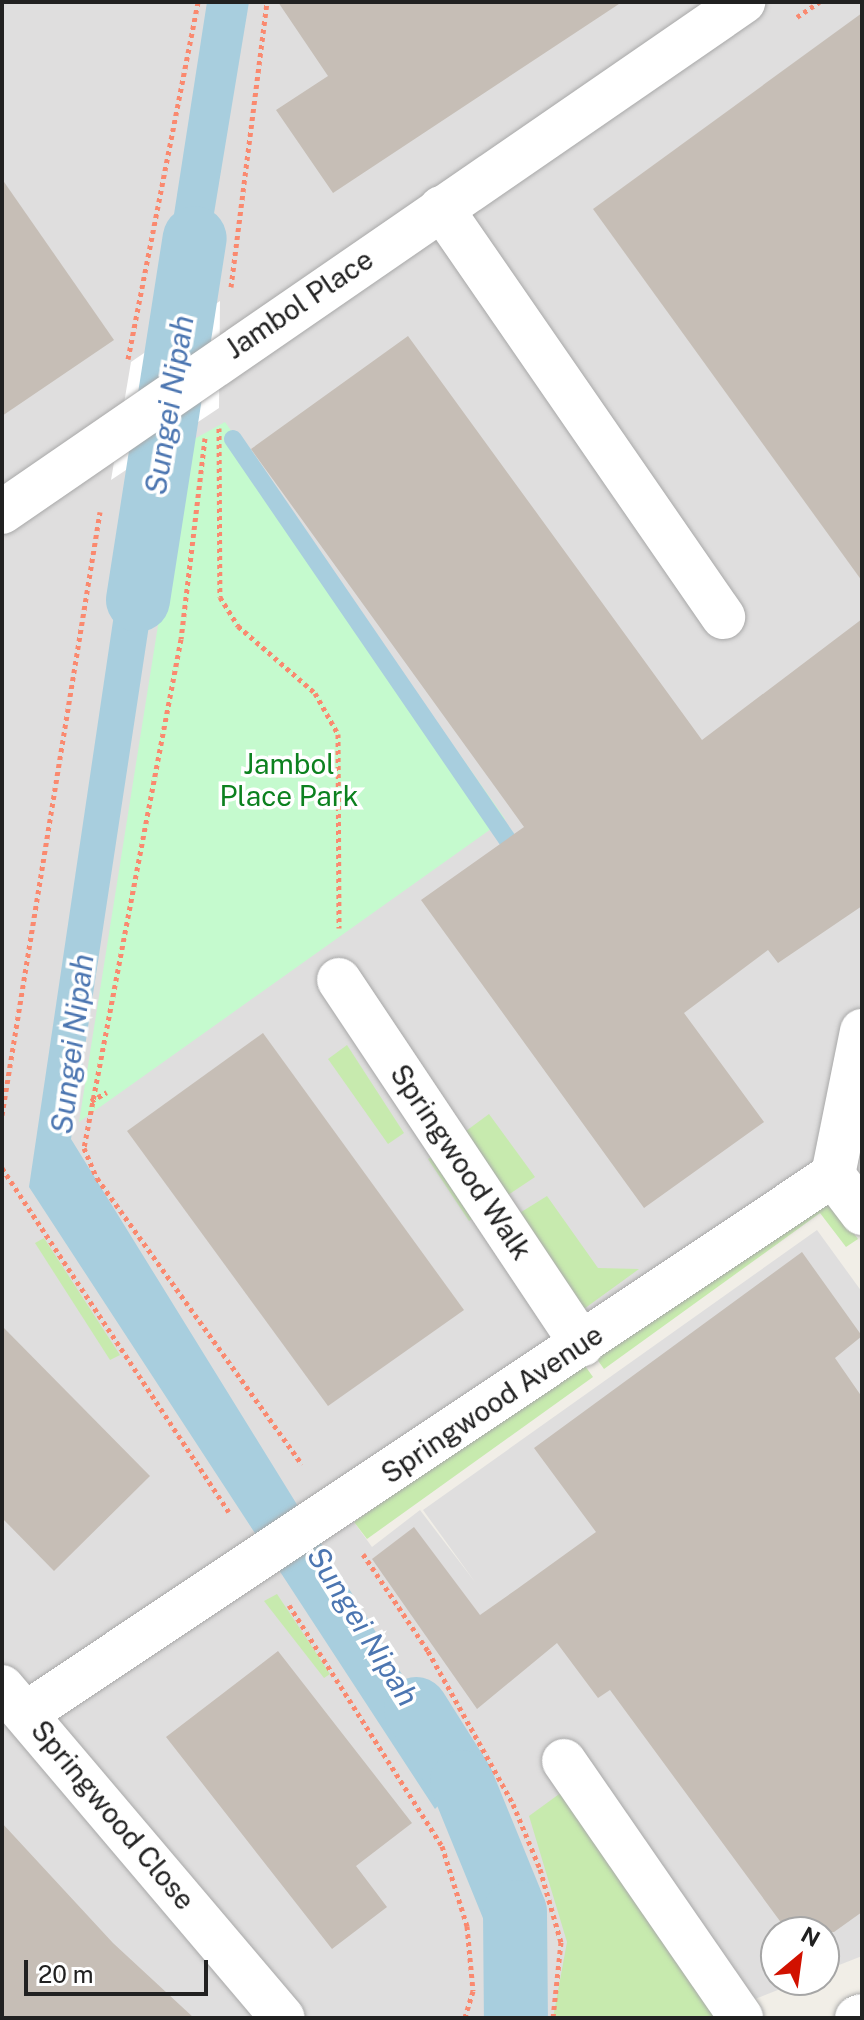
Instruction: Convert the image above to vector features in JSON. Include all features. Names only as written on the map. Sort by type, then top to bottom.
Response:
[{"type":"street","name":"Jambol Place","points":[[2,512],[123,424],[743,2]]},
{"type":"street","points":[[441,208],[723,617]]},
{"type":"street","name":"Springwood Walk","points":[[339,980],[582,1345]]},
{"type":"street","points":[[862,1031],[833,1175],[862,1213]]},
{"type":"street","name":"Springwood Avenue","points":[[15,1700],[264,1554],[336,1508],[833,1175]]},
{"type":"street","name":"Springwood Close","points":[[15,1700],[283,2018]]},
{"type":"street","points":[[564,1761],[741,2018]]},
{"type":"path","points":[[125,372],[198,2]]},
{"type":"path","points":[[267,2],[218,359],[220,597],[238,626],[315,693],[338,734],[339,980]]},
{"type":"path","points":[[205,437],[181,639],[88,1111],[84,1148],[97,1178],[295,1458]]},
{"type":"path","points":[[2,1115],[105,482],[82,498],[67,466]]},
{"type":"path","points":[[90,1101],[107,1092]]},
{"type":"path","points":[[361,1550],[428,1651],[512,1801],[540,1869],[561,1942],[553,2018]]},
{"type":"shaded area","points":[[2,2],[862,2],[862,1188],[839,1158],[341,1504],[372,1547],[420,1510],[475,1582],[423,1510],[817,1230],[862,1292],[862,1956],[840,1965],[840,1916],[760,1916],[760,1996],[763,1996],[707,2018],[2,2018]]},
{"type":"green space","name":"Jambol Place Park","points":[[225,422],[505,819],[79,1122],[187,443]]},
{"type":"green space","points":[[347,1045],[404,1133],[388,1144],[328,1059]]},
{"type":"green space","points":[[489,1114],[535,1177],[469,1221],[428,1159]]},
{"type":"green space","points":[[824,1192],[858,1239],[846,1247],[820,1213],[604,1369],[594,1355],[583,1363],[593,1377],[367,1539],[354,1522]]},
{"type":"green space","points":[[547,1196],[598,1268],[639,1269],[566,1322],[502,1224]]},
{"type":"green space","points":[[44,1238],[120,1355],[110,1360],[35,1243]]},
{"type":"green space","points":[[277,1594],[330,1674],[324,1678],[264,1601]]},
{"type":"green space","points":[[562,1792],[717,2018],[553,2018],[567,1942],[529,1816]]},
{"type":"water","points":[[207,2],[249,2],[198,310],[154,343]]},
{"type":"water","points":[[167,507],[71,1139],[466,1778],[435,1809],[29,1187],[128,520]]},
{"type":"pier","points":[[220,301],[219,408],[111,480],[131,362]]},
{"type":"building","points":[[278,2],[622,2],[333,193],[276,110],[328,76]]},
{"type":"building","points":[[862,13],[862,581],[593,209]]},
{"type":"building","points":[[2,179],[114,340],[2,416]]},
{"type":"building","points":[[408,336],[702,740],[862,619],[862,906],[778,963],[768,950],[684,1013],[764,1122],[644,1208],[421,900],[524,827],[251,449]]},
{"type":"building","points":[[263,1033],[464,1310],[328,1406],[127,1131]]},
{"type":"building","points":[[802,1252],[862,1336],[835,1358],[862,1397],[862,1912],[840,1928],[840,1916],[776,1916],[610,1690],[598,1698],[557,1643],[477,1709],[372,1559],[414,1527],[480,1615],[596,1532],[534,1448]]},
{"type":"building","points":[[2,1326],[150,1476],[54,1571],[2,1518]]},
{"type":"building","points":[[278,1651],[412,1823],[356,1866],[387,1907],[332,1949],[166,1737]]},
{"type":"building","points":[[2,1823],[113,1943],[194,2018],[2,2018]]},
{"type":"waterway","name":"Sungei Nipah","points":[[138,600],[195,238]]},
{"type":"waterway","points":[[233,439],[507,839]]},
{"type":"waterway","name":"Sungei Nipah","points":[[416,1709],[462,1782],[515,1912],[516,2018]]}]
